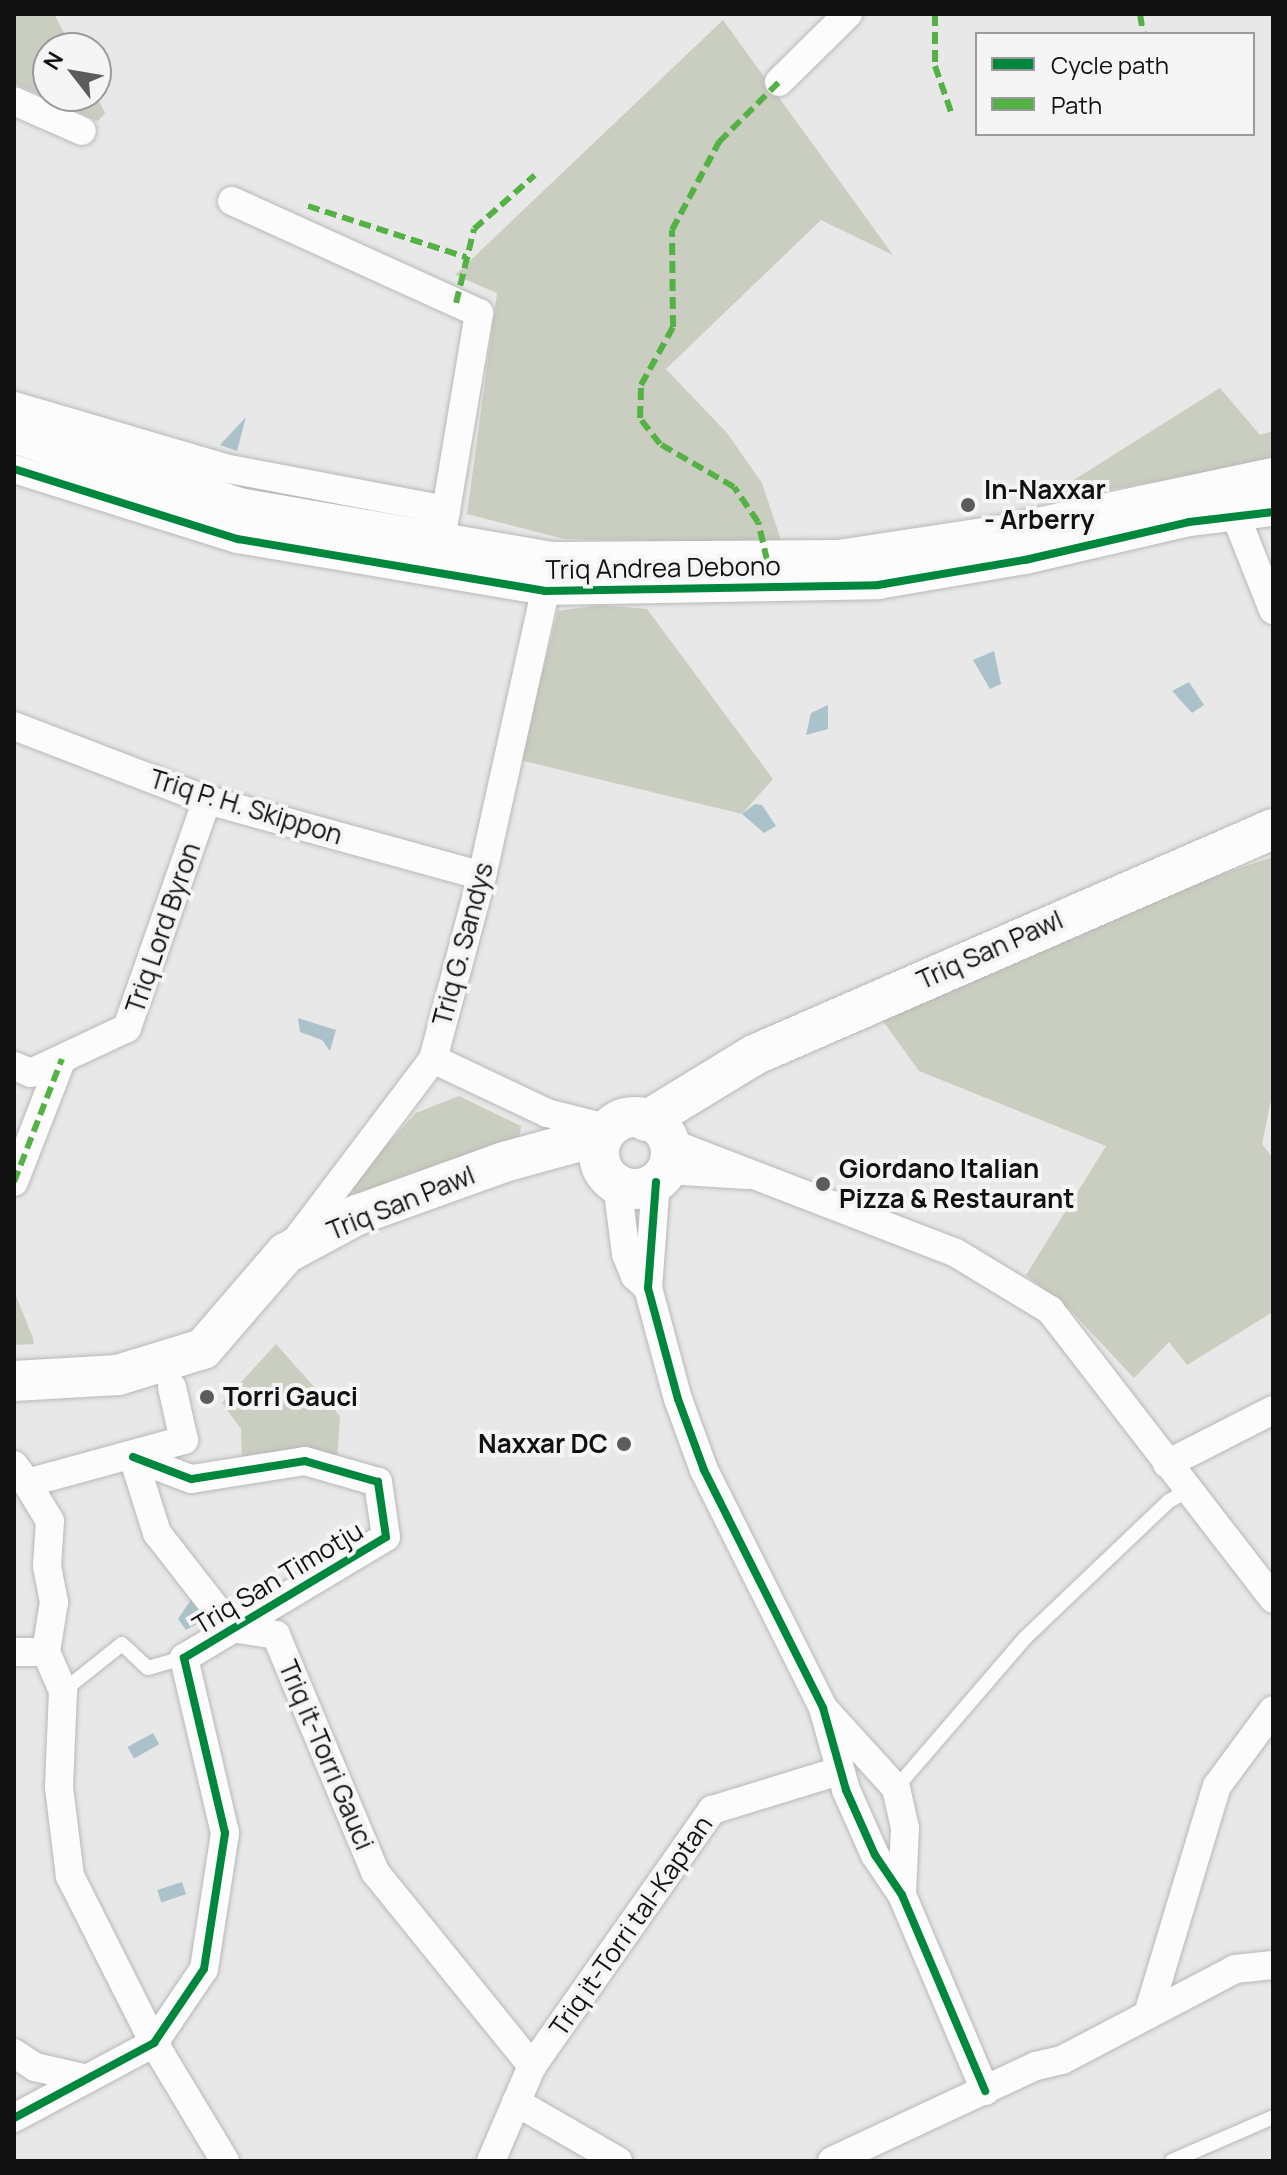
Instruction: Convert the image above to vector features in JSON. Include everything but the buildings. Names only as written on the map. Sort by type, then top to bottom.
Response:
[{"type":"main road","name":"Triq Andrea Debono","points":[[14,433],[239,508],[443,528],[553,562],[839,560],[1005,535],[1273,478]]},
{"type":"main road","name":"Triq San Pawl","points":[[14,1381],[118,1375],[203,1349],[286,1253],[357,1215],[504,1162],[637,1152],[711,1081],[769,1049],[1273,829]]},
{"type":"street","points":[[779,82],[848,14]]},
{"type":"street","points":[[14,101],[82,131]]},
{"type":"street","points":[[232,201],[479,313],[443,528]]},
{"type":"street","name":"Triq Andrea Debono","points":[[14,406],[443,528]]},
{"type":"street","name":"Triq Andrea Debono","points":[[14,469],[238,539],[545,591],[878,585],[1025,560],[1189,522],[1237,519],[1273,512]]},
{"type":"street","points":[[1237,519],[1273,610]]},
{"type":"street","name":"Triq G. Sandys","points":[[286,1253],[433,1059],[482,876],[545,591]]},
{"type":"street","name":"Triq P. H. Skippon","points":[[14,726],[207,800],[482,876]]},
{"type":"street","name":"Triq Lord Byron","points":[[14,1066],[31,1073],[127,1028],[207,800]]},
{"type":"street","points":[[14,1182],[62,1059]]},
{"type":"street","points":[[433,1059],[637,1152],[729,1162],[747,1175],[956,1253],[1050,1310],[1273,1599]]},
{"type":"street","points":[[637,1152],[648,1288],[704,1470],[823,1708],[839,1771],[875,1855],[902,1895],[985,2091]]},
{"type":"street","points":[[637,1152],[626,1254],[635,1276],[648,1288]]},
{"type":"street","points":[[172,1387],[184,1440],[133,1457],[21,1474],[50,1521],[47,1566],[54,1602],[46,1652],[63,1691],[59,1787],[70,1876],[154,2043],[225,2161]]},
{"type":"street","points":[[1167,1464],[1273,1410]]},
{"type":"street","points":[[133,1457],[157,1533],[231,1628]]},
{"type":"street","name":"Triq San Timotju","points":[[133,1457],[176,1469],[191,1479],[305,1461],[378,1482],[386,1537],[184,1658]]},
{"type":"street","name":"Triq it-Torri Gauci","points":[[231,1628],[276,1635],[375,1872],[532,2066]]},
{"type":"street","points":[[14,1652],[46,1652]]},
{"type":"street","points":[[21,2114],[83,2078],[154,2043],[204,1969],[225,1833],[184,1658]]},
{"type":"street","points":[[823,1708],[896,1788],[905,1828],[902,1895]]},
{"type":"street","points":[[1148,2014],[1217,1786],[1273,1710]]},
{"type":"street","name":"Triq it-Torri tal-Kaptan","points":[[491,2161],[532,2066],[712,1810],[839,1771]]},
{"type":"street","points":[[832,2161],[985,2091],[1062,2060],[1235,1969],[1273,1965]]},
{"type":"street","points":[[21,2114],[24,2060],[83,2078]]},
{"type":"street","points":[[516,2102],[618,2161]]},
{"type":"lane","points":[[896,1788],[1025,1638],[1169,1501],[1189,1490]]},
{"type":"lane","name":"Triq San Timotju","points":[[63,1691],[122,1644],[148,1668],[184,1658]]},
{"type":"lane","points":[[1172,2161],[1273,2117]]},
{"type":"shaded area","points":[[14,14],[54,14],[64,32],[32,32],[32,91],[14,83]]},
{"type":"shaded area","points":[[723,20],[893,255],[821,220],[666,369],[727,433],[762,483],[782,543],[564,539],[467,514],[497,293],[455,275]]},
{"type":"shaded area","points":[[78,112],[104,112],[98,121]]},
{"type":"shaded area","points":[[1220,388],[1260,435],[1273,431],[1273,460],[1037,503]]},
{"type":"shaded area","points":[[600,605],[647,609],[773,779],[742,814],[520,760],[558,611]]},
{"type":"shaded area","points":[[1273,857],[1273,1091],[1262,1144],[1273,1158],[1273,1312],[1187,1365],[1169,1342],[1134,1378],[1070,1310],[1026,1275],[1106,1146],[919,1071],[883,1021],[1165,893]]},
{"type":"shaded area","points":[[459,1096],[521,1126],[519,1142],[364,1197],[347,1188],[416,1113]]},
{"type":"shaded area","points":[[14,1291],[33,1338],[34,1344],[14,1345]]},
{"type":"shaded area","points":[[276,1344],[340,1416],[337,1460],[242,1463],[241,1429],[222,1403]]},
{"type":"water","points":[[246,417],[237,451],[220,445]]},
{"type":"water","points":[[994,651],[1001,684],[990,689],[973,660]]},
{"type":"water","points":[[1189,682],[1204,705],[1192,713],[1172,691]]},
{"type":"water","points":[[828,705],[828,729],[806,735],[811,713]]},
{"type":"water","points":[[755,804],[762,805],[776,826],[764,833],[742,814]]},
{"type":"water","points":[[298,1018],[336,1030],[330,1051],[322,1040],[300,1032]]},
{"type":"water","points":[[192,1598],[204,1612],[202,1621],[186,1630],[178,1619]]},
{"type":"water","points":[[153,1733],[159,1744],[134,1758],[128,1747]]},
{"type":"water","points":[[182,1882],[186,1894],[161,1902],[157,1890]]},
{"type":"marked path","points":[[935,14],[935,66],[951,112]]},
{"type":"marked path","points":[[1140,14],[1143,32]]},
{"type":"marked path","points":[[767,560],[758,522],[734,487],[660,444],[640,418],[641,385],[673,327],[672,230],[719,142],[779,82]]},
{"type":"marked path","points":[[456,303],[474,229],[535,175]]},
{"type":"marked path","points":[[308,206],[466,257]]},
{"type":"marked path","points":[[14,1182],[62,1059]]},
{"type":"cycle path","points":[[14,469],[238,539],[545,591],[878,585],[1025,560],[1189,522],[1273,512]]},
{"type":"cycle path","points":[[656,1182],[648,1288],[678,1399],[704,1470],[823,1708],[846,1790],[875,1855],[902,1895],[985,2091]]},
{"type":"cycle path","points":[[14,2118],[154,2043],[204,1969],[225,1833],[184,1658],[386,1537],[378,1482],[305,1461],[191,1479],[133,1457]]},
{"type":"place","name":"In-Naxxar - Arberry","points":[[968,505]]},
{"type":"place","name":"Giordano Italian Pizza & Restaurant","points":[[823,1184]]},
{"type":"place","name":"Torri Gauci","points":[[207,1397]]},
{"type":"place","name":"Naxxar DC","points":[[624,1444]]}]
